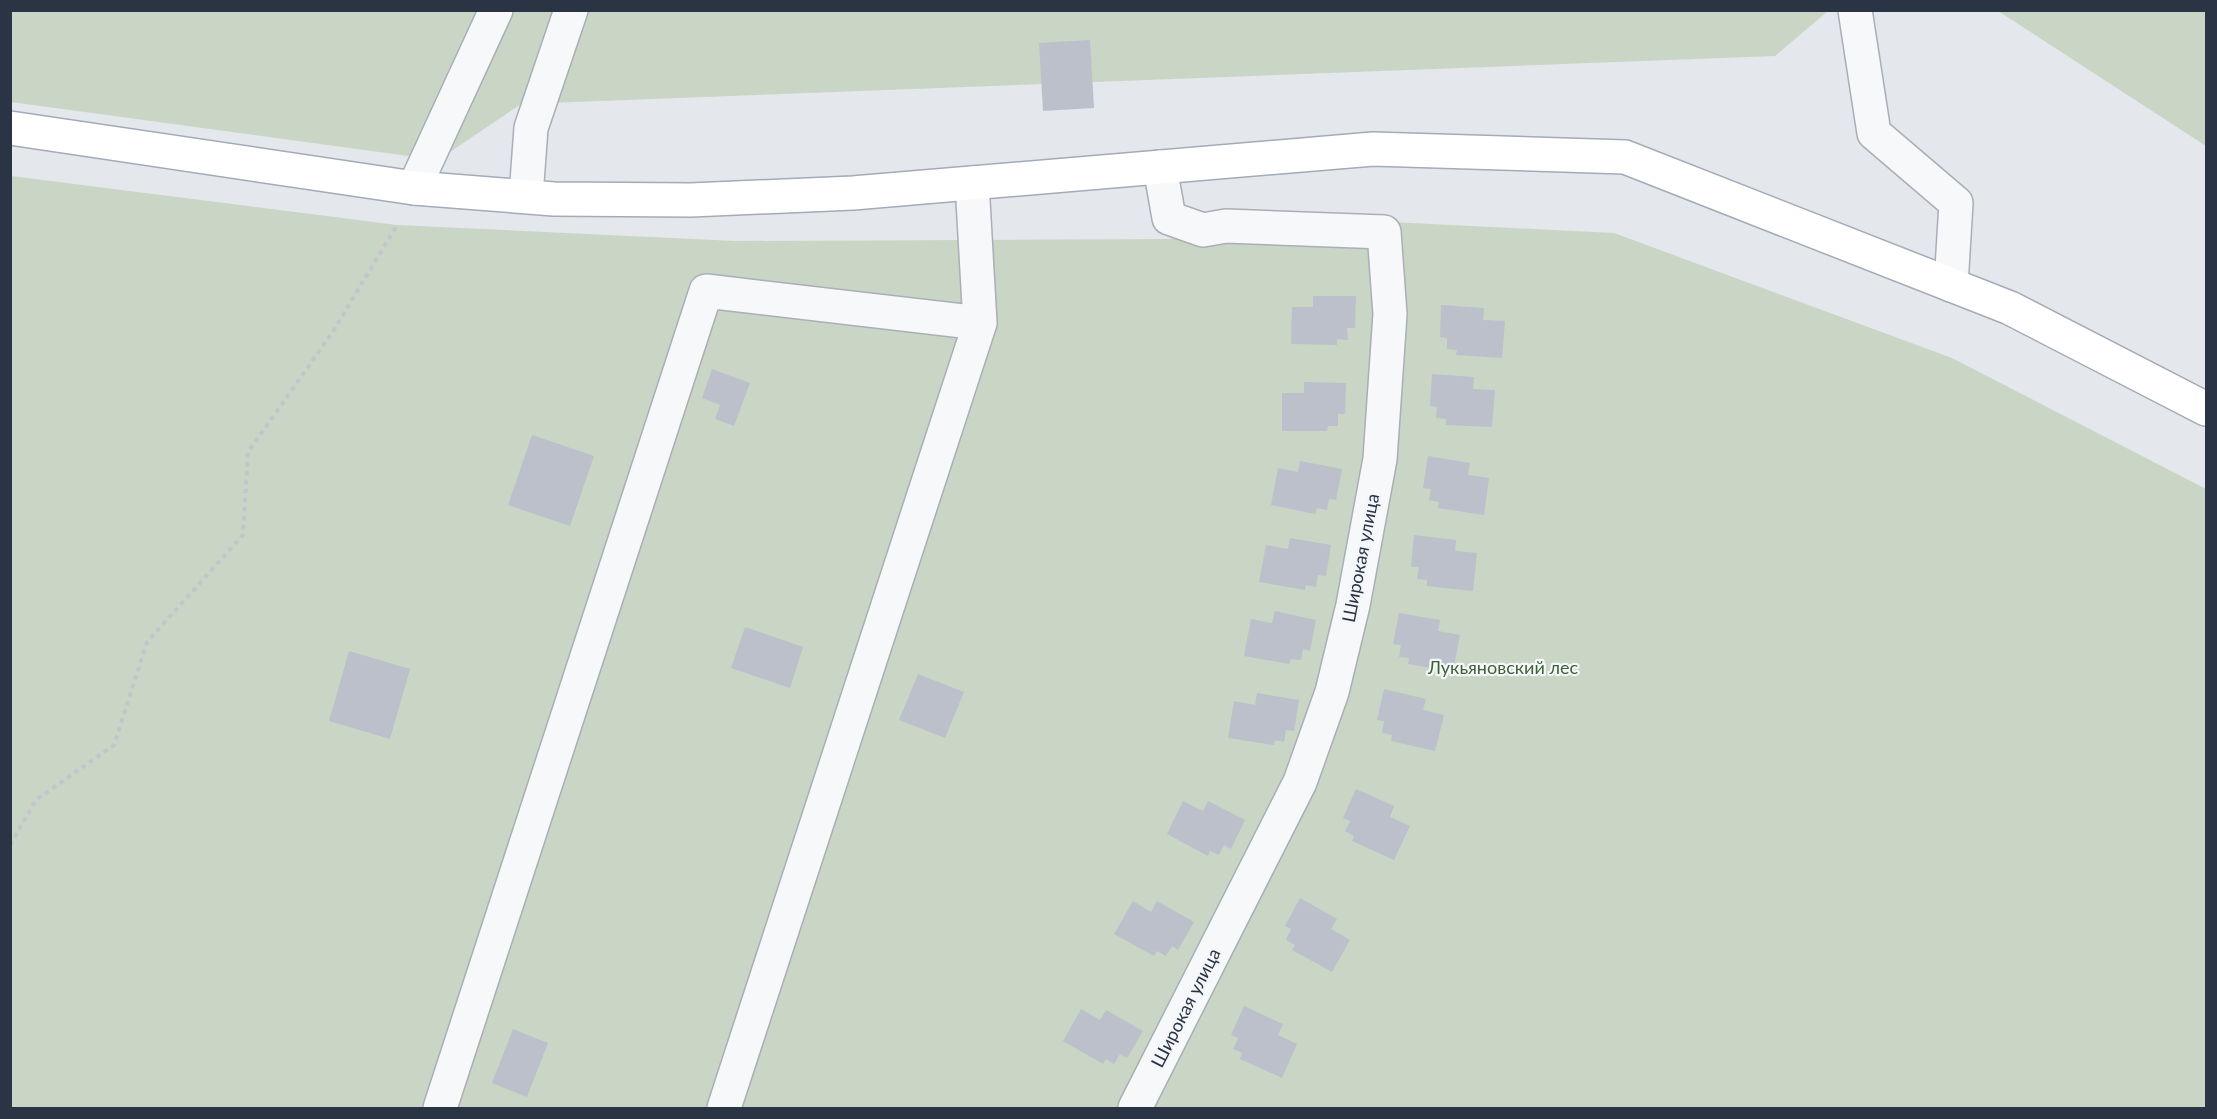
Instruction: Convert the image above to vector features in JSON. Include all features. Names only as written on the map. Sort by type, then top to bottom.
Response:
[{"type":"main road","points":[[10,128],[414,188],[554,199],[691,200],[853,193],[1373,148],[1625,157],[2010,308],[2206,409]]},
{"type":"street","points":[[414,188],[496,10]]},
{"type":"street","points":[[526,196],[531,128],[571,10]]},
{"type":"street","points":[[1855,10],[1874,133],[1956,203],[1951,285]]},
{"type":"street","name":"Широкая улица","points":[[1135,1108],[1300,782],[1332,692],[1353,604],[1380,459],[1390,314],[1384,232],[1226,226],[1203,230],[1169,218],[1160,167]]},
{"type":"street","points":[[724,1108],[980,323],[972,183]]},
{"type":"street","points":[[440,1108],[706,291],[980,323]]},
{"type":"path","points":[[10,845],[36,800],[114,745],[147,642],[243,536],[248,452],[332,333],[397,225]]},
{"type":"green space","points":[[11,11],[1828,11],[1775,56],[521,104],[438,160],[11,102]]},
{"type":"green space","points":[[1998,11],[2206,11],[2206,146]]},
{"type":"green space","name":"Лукьяновский лес","points":[[11,176],[397,225],[735,241],[1169,239],[1351,220],[1614,233],[1952,358],[2206,489],[2206,1108],[11,1108]]},
{"type":"building","points":[[1090,40],[1094,108],[1043,111],[1039,43]]},
{"type":"building","points":[[1313,296],[1356,296],[1355,328],[1347,328],[1348,340],[1337,339],[1337,345],[1291,344],[1292,307],[1313,307]]},
{"type":"building","points":[[1441,305],[1484,308],[1483,320],[1505,321],[1502,358],[1456,355],[1457,350],[1447,349],[1447,338],[1440,337]]},
{"type":"building","points":[[712,369],[750,383],[734,426],[715,419],[720,405],[702,398]]},
{"type":"building","points":[[1432,374],[1474,377],[1473,389],[1495,390],[1492,427],[1446,425],[1446,419],[1436,418],[1437,407],[1430,406]]},
{"type":"building","points":[[1304,382],[1346,383],[1345,414],[1338,414],[1338,426],[1328,426],[1327,431],[1282,431],[1282,393],[1304,393]]},
{"type":"building","points":[[532,435],[594,456],[570,526],[508,505]]},
{"type":"building","points":[[1428,456],[1470,463],[1468,475],[1489,478],[1484,515],[1438,508],[1439,502],[1429,500],[1431,489],[1423,488]]},
{"type":"building","points":[[1300,461],[1342,469],[1336,500],[1329,499],[1327,510],[1317,508],[1315,514],[1271,505],[1278,468],[1298,472]]},
{"type":"building","points":[[1414,535],[1456,540],[1455,551],[1477,553],[1473,591],[1427,586],[1427,580],[1417,579],[1419,567],[1411,567]]},
{"type":"building","points":[[1290,538],[1331,545],[1326,576],[1318,575],[1316,587],[1306,585],[1305,590],[1259,582],[1266,545],[1288,549]]},
{"type":"building","points":[[1275,611],[1316,620],[1310,651],[1303,649],[1301,660],[1291,659],[1289,664],[1244,656],[1251,619],[1272,623]]},
{"type":"building","points":[[1399,613],[1440,620],[1438,631],[1460,635],[1453,672],[1408,664],[1409,658],[1399,657],[1401,645],[1393,644]]},
{"type":"building","points":[[745,627],[803,647],[790,688],[731,668]]},
{"type":"building","points":[[349,651],[410,669],[390,739],[329,721]]},
{"type":"building","points":[[918,674],[964,692],[945,738],[899,720]]},
{"type":"building","points":[[1384,689],[1426,699],[1423,710],[1444,715],[1435,751],[1391,741],[1392,735],[1382,733],[1384,721],[1377,720]]},
{"type":"building","points":[[1257,693],[1299,700],[1294,731],[1286,730],[1284,742],[1275,740],[1274,745],[1228,738],[1234,701],[1255,705]]},
{"type":"building","points":[[1356,789],[1394,806],[1390,817],[1410,826],[1394,860],[1352,841],[1354,836],[1345,831],[1350,821],[1343,818]]},
{"type":"building","points":[[1183,801],[1203,811],[1208,801],[1245,820],[1231,849],[1224,845],[1219,855],[1210,851],[1208,856],[1167,834]]},
{"type":"building","points":[[1300,898],[1337,919],[1331,929],[1350,940],[1332,972],[1292,950],[1295,945],[1286,940],[1291,929],[1285,926]]},
{"type":"building","points":[[1133,901],[1151,912],[1157,901],[1194,922],[1178,950],[1172,946],[1166,956],[1157,951],[1154,956],[1114,934]]},
{"type":"building","points":[[1244,1006],[1283,1024],[1278,1035],[1297,1044],[1282,1078],[1240,1059],[1242,1053],[1233,1049],[1238,1038],[1231,1035]]},
{"type":"building","points":[[1081,1009],[1100,1020],[1106,1010],[1143,1031],[1127,1058],[1120,1054],[1114,1064],[1106,1059],[1103,1064],[1063,1041]]},
{"type":"building","points":[[513,1029],[548,1043],[527,1097],[492,1083]]}]
